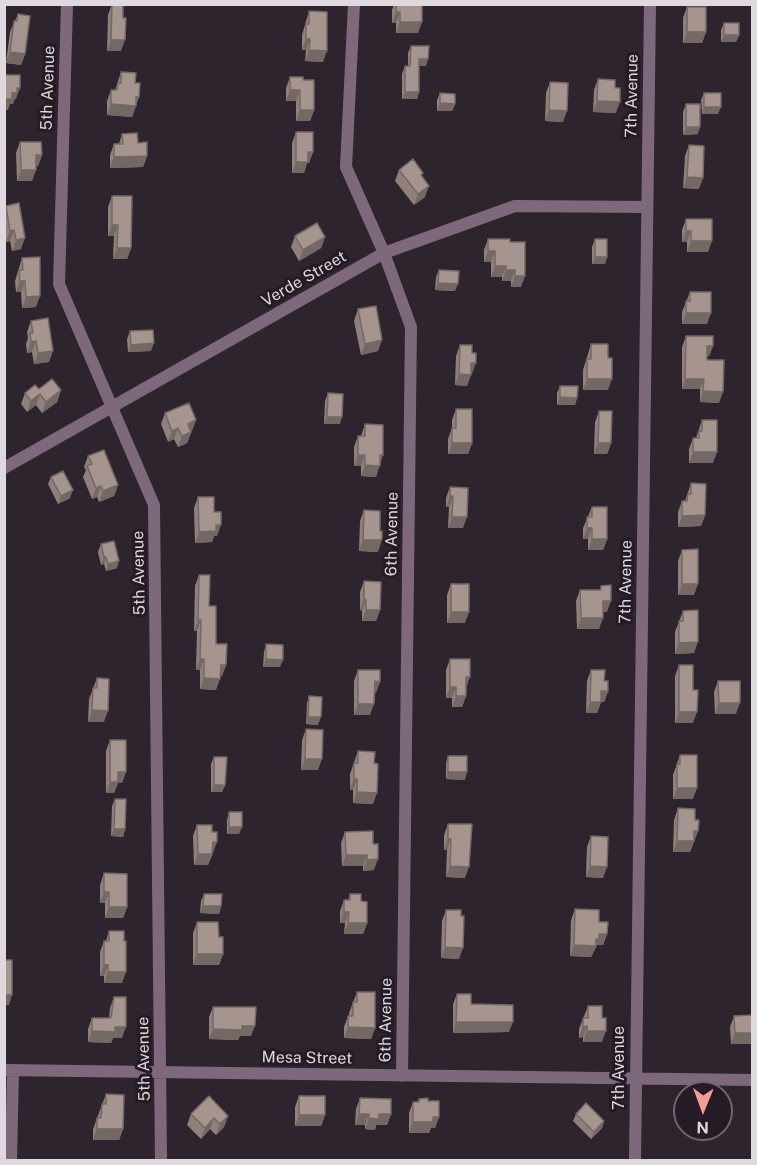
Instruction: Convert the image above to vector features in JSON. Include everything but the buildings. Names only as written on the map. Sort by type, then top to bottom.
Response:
[{"type":"street","name":"5th Avenue","points":[[67,4],[59,284],[154,505],[161,1161]]},
{"type":"street","name":"6th Avenue","points":[[354,4],[346,167],[384,253],[411,327],[402,1076]]},
{"type":"street","name":"7th Avenue","points":[[635,1161],[650,4]]},
{"type":"street","name":"Verde Street","points":[[4,468],[114,408],[384,253],[515,206],[647,207]]},
{"type":"street","name":"Mesa Street","points":[[9,1070],[753,1080]]},
{"type":"street","points":[[9,1070],[11,1161]]}]
